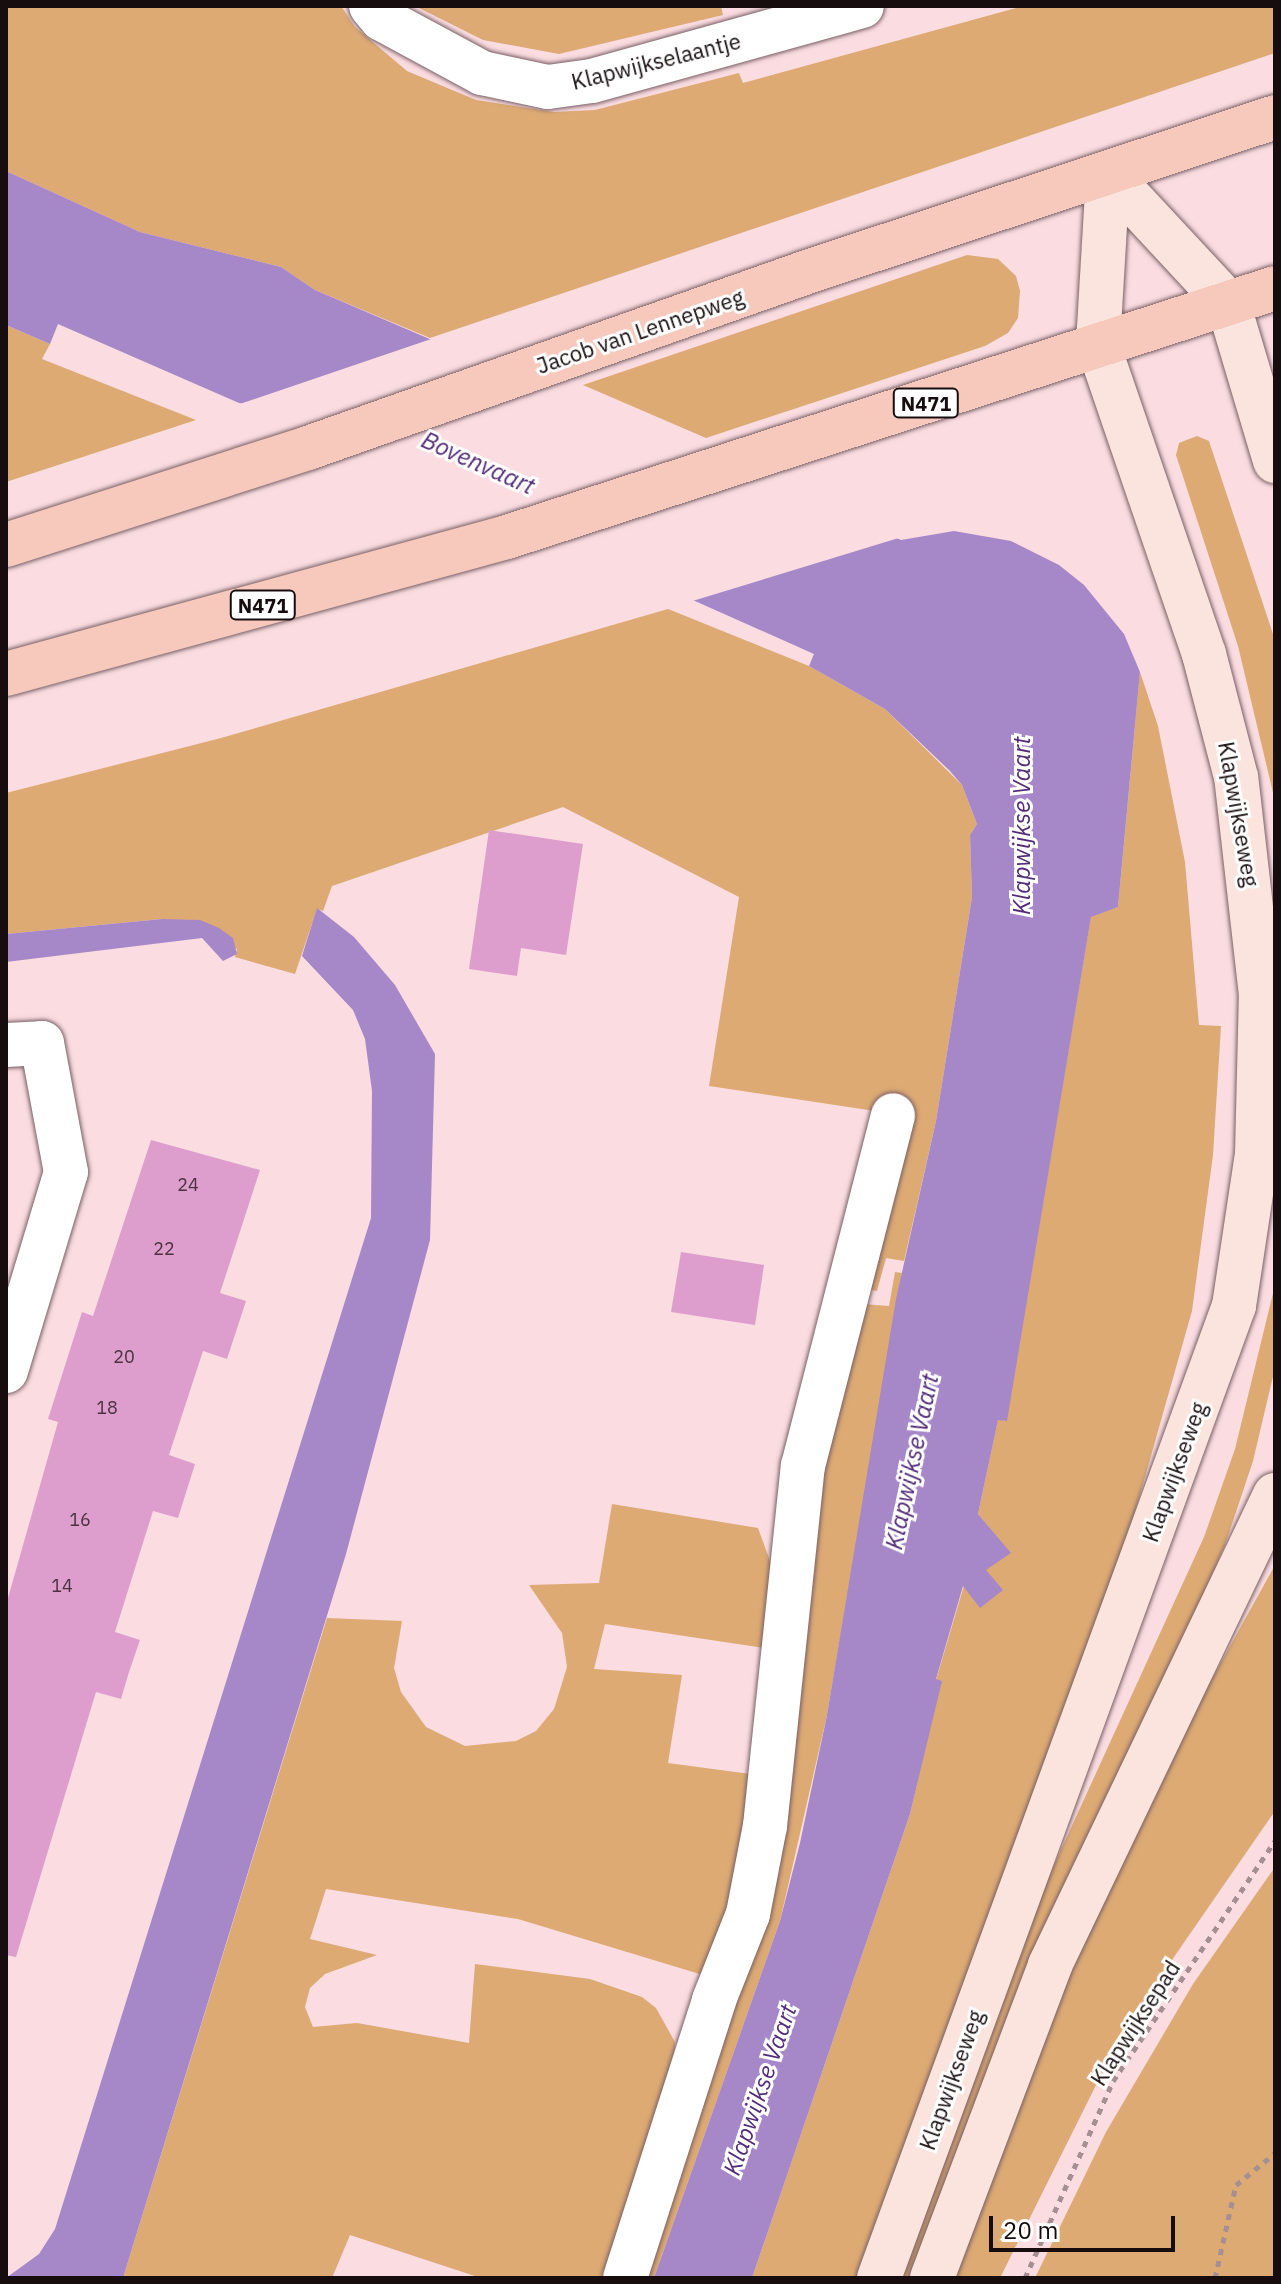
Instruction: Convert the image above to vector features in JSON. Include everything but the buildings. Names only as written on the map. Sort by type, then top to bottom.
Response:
[{"type":"main road","name":"Jacob van Lennepweg","points":[[6,545],[308,448],[537,367],[1275,117]]},
{"type":"main road","points":[[1108,174],[1228,303],[1275,461]]},
{"type":"main road","name":"Klapwijkseweg","points":[[879,2278],[1234,1306],[1257,1154],[1261,995],[1255,904],[1236,777],[1204,654],[1098,344],[1108,174]]},
{"type":"main road","name":"N471","points":[[6,674],[507,537],[1275,288]]},
{"type":"main road","points":[[932,2278],[1050,1965],[1275,1495]]},
{"type":"street","name":"Klapwijkselaantje","points":[[371,6],[393,25],[482,73],[548,87],[592,81],[862,6]]},
{"type":"street","points":[[6,1371],[66,1172],[24,1044]]},
{"type":"street","points":[[625,2278],[714,2000],[748,1914],[765,1826],[803,1466],[893,1115]]},
{"type":"path","name":"Klapwijksepad","points":[[1025,2278],[1113,2081],[1275,1841]]},
{"type":"path","points":[[1215,2278],[1236,2185],[1275,2153]]},
{"type":"shaded area","points":[[6,6],[341,6],[355,27],[407,71],[476,100],[554,112],[595,110],[739,73],[743,83],[1023,6],[1275,6],[1275,53],[430,338],[315,290],[281,267],[140,232],[6,171]]},
{"type":"shaded area","points":[[415,6],[721,6],[723,15],[559,54],[483,40]]},
{"type":"shaded area","points":[[967,255],[998,259],[1016,276],[1020,291],[1018,318],[1008,333],[985,346],[706,438],[583,385]]},
{"type":"shaded area","points":[[6,325],[50,344],[42,359],[196,420],[6,482]]},
{"type":"shaded area","points":[[1197,436],[1209,441],[1275,640],[1275,801],[1238,646],[1176,455],[1179,443]]},
{"type":"shaded area","points":[[668,609],[809,666],[885,709],[962,785],[977,824],[970,835],[972,897],[936,1121],[904,1261],[886,1258],[877,1291],[866,1289],[875,1111],[709,1086],[739,897],[563,807],[332,886],[323,911],[317,909],[295,974],[235,957],[237,949],[162,919],[6,934],[6,793],[221,738]]},
{"type":"shaded area","points":[[1140,672],[1158,726],[1185,862],[1199,1025],[1221,1026],[1213,1155],[1192,1311],[1126,1544],[857,2278],[752,2278],[910,1814],[941,1681],[936,1680],[973,1555],[987,1569],[1010,1553],[978,1514],[998,1419],[1006,1421],[1091,916],[1118,907]]},
{"type":"shaded area","points":[[895,1272],[902,1273],[827,1715],[780,1921],[654,2278],[641,2278],[715,2054],[811,1518],[863,1304],[889,1306]]},
{"type":"shaded area","points":[[1275,1285],[1275,1368],[1253,1461],[1225,1545],[912,2278],[895,2278],[1043,1889],[1204,1537],[1235,1449]]},
{"type":"shaded area","points":[[612,1504],[758,1528],[774,1572],[771,1649],[605,1624],[594,1669],[682,1675],[668,1763],[758,1775],[738,1886],[703,1975],[518,1919],[326,1889],[310,1939],[377,1955],[325,1974],[310,1988],[305,2007],[313,2027],[357,2023],[469,2043],[475,1964],[590,1979],[642,1997],[656,2008],[675,2042],[674,2068],[613,2278],[481,2278],[350,2235],[332,2278],[123,2278],[327,1618],[402,1621],[394,1668],[401,1692],[426,1727],[465,1746],[516,1741],[536,1731],[554,1709],[567,1667],[562,1633],[529,1585],[599,1583]]},
{"type":"shaded area","points":[[1275,1565],[1275,1811],[1174,1957],[1099,2079],[1000,2278],[950,2278],[1050,2016],[1193,1713]]},
{"type":"shaded area","points":[[1275,1867],[1275,2278],[1035,2278],[1106,2132],[1193,1984]]},
{"type":"water","points":[[6,171],[140,232],[281,267],[315,290],[901,540],[954,531],[1011,541],[1059,565],[1084,585],[1124,634],[1140,672],[1118,907],[1091,917],[1007,1421],[998,1420],[978,1514],[1011,1553],[986,1570],[1003,1590],[980,1608],[963,1586],[936,1679],[942,1681],[910,1814],[752,2278],[654,2278],[780,1921],[800,1843],[827,1715],[896,1299],[936,1121],[972,897],[970,835],[977,824],[962,785],[950,771],[885,709],[809,666],[814,654],[259,407],[239,403],[58,324],[50,344],[6,325]]},
{"type":"water","points":[[317,908],[354,937],[395,985],[435,1054],[430,1240],[346,1554],[123,2278],[6,2278],[39,2254],[55,2229],[371,1218],[372,1091],[365,1039],[353,1010],[302,956]]},
{"type":"water","points":[[162,919],[200,920],[219,928],[233,938],[237,954],[223,961],[202,938],[6,962],[6,934]]},
{"type":"pier","points":[[437,337],[902,537],[686,603],[257,411],[234,406]]},
{"type":"water label","name":"Bovenvaart","points":[[478,463]]},
{"type":"water label","name":"Klapwijkse Vaart","points":[[1022,826]]},
{"type":"water label","name":"Klapwijkse Vaart","points":[[912,1462]]},
{"type":"water label","name":"Klapwijkse Vaart","points":[[760,2090]]}]
